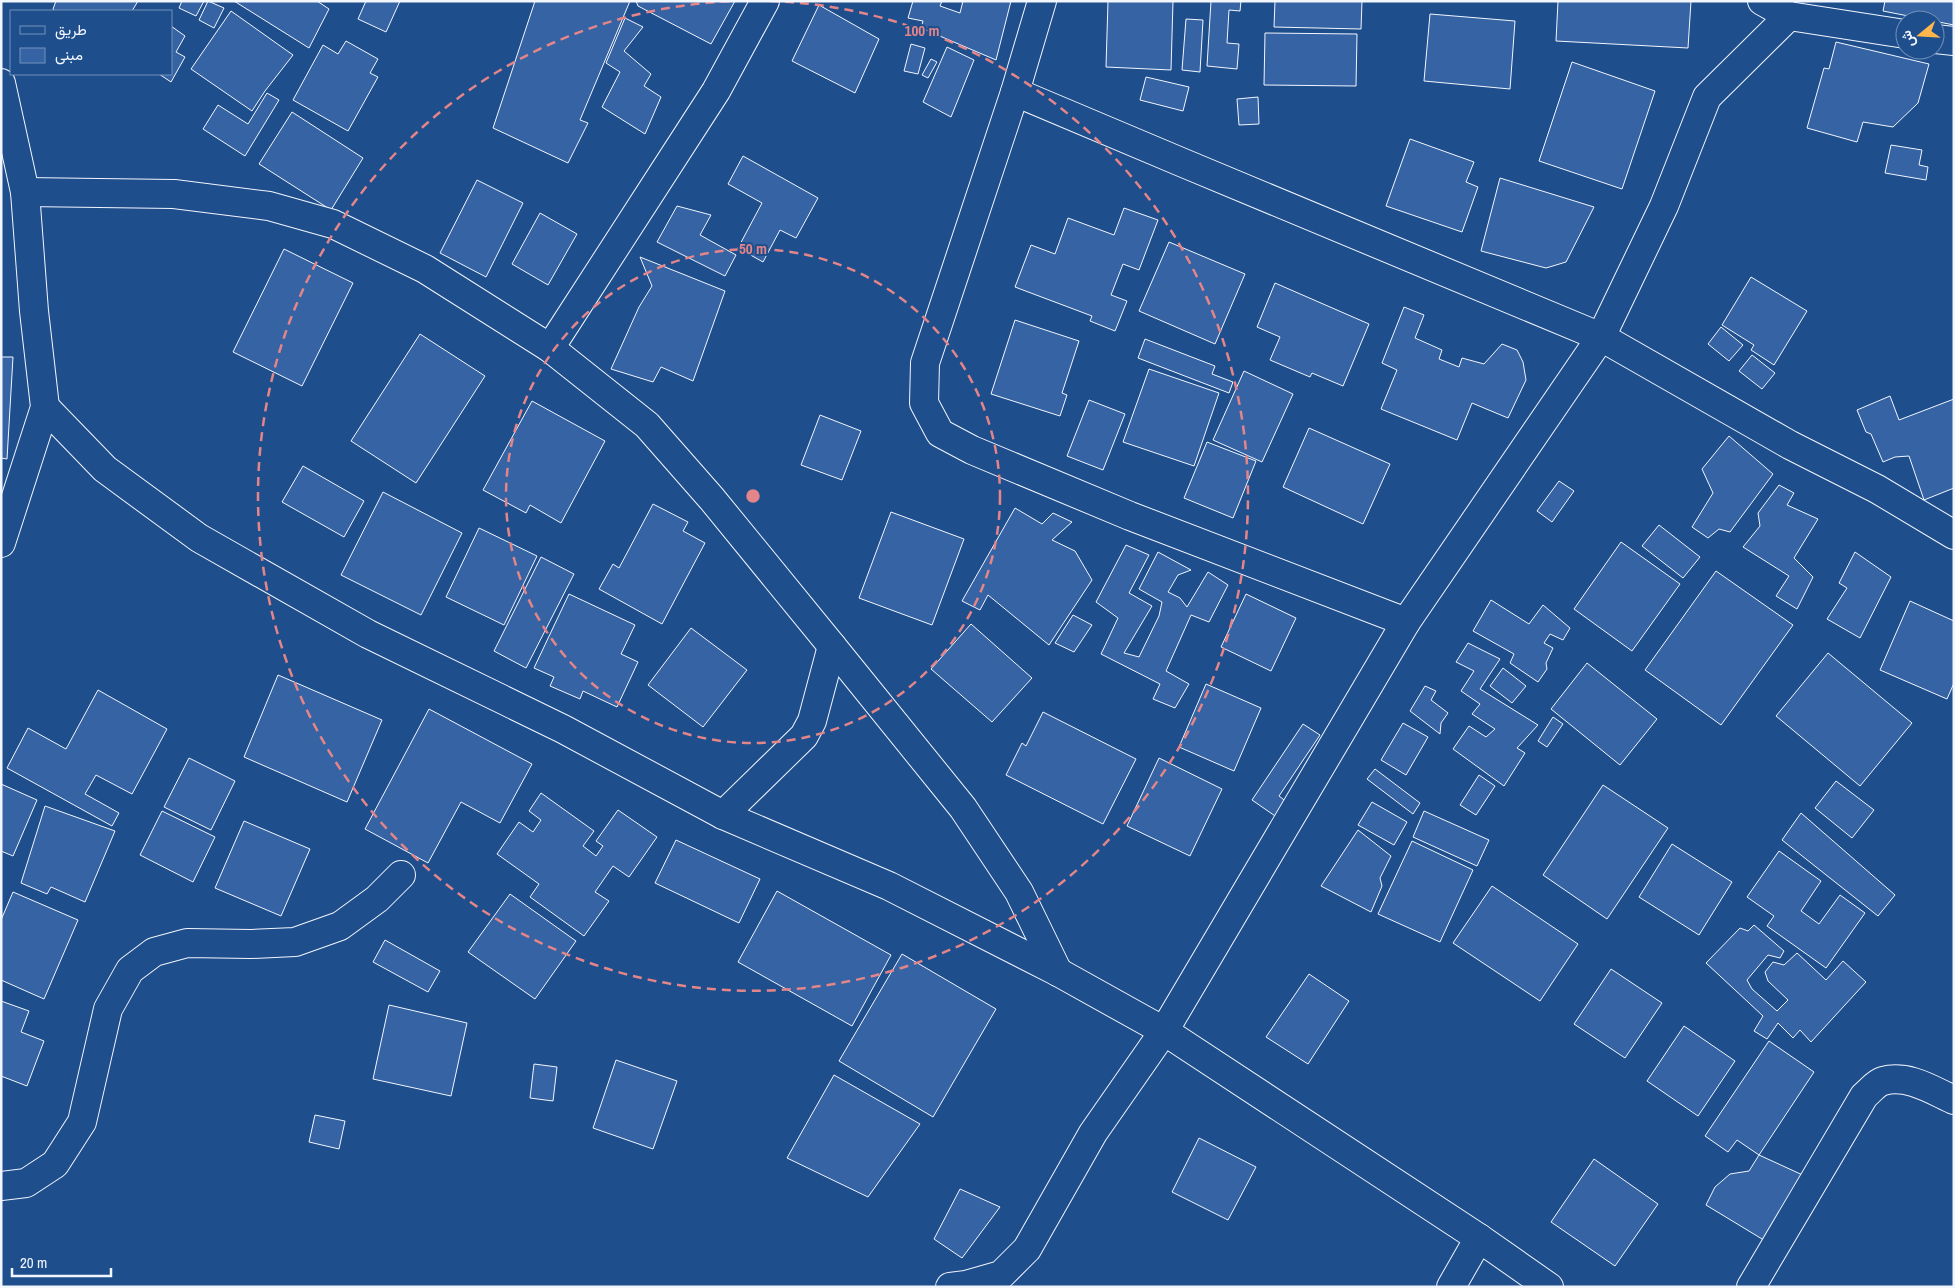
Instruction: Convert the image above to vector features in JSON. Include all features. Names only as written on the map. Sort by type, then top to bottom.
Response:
[{"type":"street","points":[[550,348],[716,91],[765,1]]},
{"type":"street","points":[[1042,1],[1015,92],[925,363],[924,403],[940,433],[972,450],[1130,516],[1406,622]]},
{"type":"street","points":[[1762,1],[1895,32]]},
{"type":"street","points":[[950,1287],[993,1281],[1027,1248],[1094,1134],[1164,1032],[1406,622],[1601,337],[1664,206],[1707,97],[1787,6]]},
{"type":"street","points":[[1,83],[25,192],[34,311],[45,407],[1,543]]},
{"type":"street","points":[[1015,92],[1601,337],[1790,446],[1876,489],[1954,535]]},
{"type":"street","points":[[25,192],[174,194],[269,206],[333,224],[425,269],[550,348],[647,425],[712,499],[832,646],[963,808],[1019,892],[1058,972]]},
{"type":"street","points":[[45,407],[105,469],[199,538],[368,634],[564,729],[723,815],[889,886],[1058,972],[1164,1032],[1479,1238],[1549,1287]]},
{"type":"street","points":[[723,815],[804,736],[812,720],[832,646]]},
{"type":"street","points":[[1,1186],[26,1183],[56,1164],[82,1122],[108,1009],[130,970],[154,952],[187,943],[251,944],[296,942],[340,926],[377,899],[401,875]]},
{"type":"street","points":[[1751,1287],[1864,1096],[1881,1082],[1902,1079],[1921,1085],[1954,1100]]},
{"type":"street","points":[[1451,1287],[1479,1238]]},
{"type":"building","points":[[56,1],[138,1],[133,10],[53,9]]},
{"type":"building","points":[[182,1],[204,1],[196,16],[179,8]]},
{"type":"building","points":[[208,1],[224,8],[214,28],[199,20]]},
{"type":"building","points":[[234,1],[317,1],[329,9],[309,48]]},
{"type":"building","points":[[366,1],[400,1],[386,32],[358,19]]},
{"type":"building","points":[[535,1],[630,1],[580,120],[588,123],[568,163],[493,128]]},
{"type":"building","points":[[636,1],[735,1],[711,44],[638,6]]},
{"type":"building","points":[[913,1],[942,1],[940,6],[960,13],[963,1],[1011,1],[996,60],[921,28],[923,21],[908,18]]},
{"type":"building","points":[[1108,1],[1173,1],[1171,70],[1106,67]]},
{"type":"building","points":[[1211,1],[1241,1],[1240,11],[1229,10],[1227,43],[1239,44],[1237,69],[1207,66]]},
{"type":"building","points":[[1275,1],[1362,1],[1361,29],[1274,27]]},
{"type":"building","points":[[1558,1],[1691,1],[1688,48],[1556,41]]},
{"type":"building","points":[[1885,1],[1954,1],[1954,25],[1945,23],[1945,10],[1895,10],[1895,13],[1883,11]]},
{"type":"building","points":[[819,5],[879,39],[855,93],[792,61]]},
{"type":"building","points":[[231,11],[293,55],[252,111],[191,69]]},
{"type":"building","points":[[1430,14],[1515,21],[1510,89],[1424,81]]},
{"type":"building","points":[[625,18],[643,27],[624,51],[651,74],[644,86],[661,97],[645,134],[602,107],[620,72],[606,63]]},
{"type":"building","points":[[1186,19],[1203,20],[1200,72],[1182,70]]},
{"type":"building","points":[[172,27],[185,36],[176,52],[185,57],[171,82],[160,75],[172,75]]},
{"type":"building","points":[[1265,33],[1357,34],[1356,86],[1264,85]]},
{"type":"building","points":[[346,41],[378,59],[370,73],[378,77],[348,131],[293,100],[323,45],[338,54]]},
{"type":"building","points":[[1836,42],[1895,56],[1895,60],[1912,60],[1929,64],[1918,103],[1893,127],[1863,122],[1857,142],[1807,128],[1824,68],[1829,69]]},
{"type":"building","points":[[911,44],[925,48],[918,74],[904,71]]},
{"type":"building","points":[[947,47],[974,60],[951,117],[923,102]]},
{"type":"building","points":[[931,59],[937,62],[928,78],[922,75]]},
{"type":"building","points":[[1572,62],[1655,91],[1622,189],[1539,161]]},
{"type":"building","points":[[1146,77],[1189,87],[1183,111],[1140,100]]},
{"type":"building","points":[[267,93],[279,100],[245,156],[203,129],[218,105],[248,124]]},
{"type":"building","points":[[1258,97],[1259,124],[1239,125],[1237,99]]},
{"type":"building","points":[[292,112],[363,158],[331,210],[259,164]]},
{"type":"building","points":[[1410,139],[1474,162],[1466,182],[1478,187],[1462,232],[1386,206]]},
{"type":"building","points":[[1891,145],[1922,150],[1919,165],[1928,167],[1926,180],[1885,173]]},
{"type":"building","points":[[743,156],[818,198],[796,238],[780,230],[763,262],[738,248],[762,203],[728,184]]},
{"type":"building","points":[[1500,178],[1594,207],[1566,262],[1546,268],[1481,251]]},
{"type":"building","points":[[477,180],[523,203],[486,277],[440,253]]},
{"type":"building","points":[[677,206],[711,215],[700,235],[736,255],[725,276],[657,242]]},
{"type":"building","points":[[1124,208],[1158,220],[1139,270],[1123,264],[1111,295],[1127,301],[1115,331],[1090,321],[1092,316],[1015,287],[1031,245],[1055,254],[1068,218],[1114,235]]},
{"type":"building","points":[[540,213],[577,234],[548,285],[512,264]]},
{"type":"building","points":[[1169,242],[1245,274],[1215,344],[1139,311]]},
{"type":"building","points":[[284,249],[353,283],[302,386],[233,352]]},
{"type":"building","points":[[640,257],[725,291],[693,381],[661,367],[653,382],[611,369],[639,307],[652,286]]},
{"type":"building","points":[[1751,277],[1807,311],[1774,365],[1751,350],[1754,345],[1722,325]]},
{"type":"building","points":[[1275,283],[1369,324],[1343,386],[1312,373],[1310,377],[1270,360],[1280,337],[1257,327]]},
{"type":"building","points":[[1404,307],[1424,315],[1415,338],[1442,350],[1439,359],[1459,367],[1462,358],[1484,364],[1502,344],[1517,350],[1523,362],[1526,380],[1508,418],[1472,403],[1457,440],[1381,409],[1397,370],[1382,363]]},
{"type":"building","points":[[1015,320],[1079,341],[1062,393],[1067,395],[1060,416],[991,394]]},
{"type":"building","points":[[1721,327],[1743,345],[1729,361],[1708,344]]},
{"type":"building","points":[[420,334],[485,376],[416,483],[351,441]]},
{"type":"building","points":[[1145,339],[1215,366],[1212,374],[1233,382],[1229,393],[1138,358]]},
{"type":"building","points":[[1752,355],[1775,373],[1762,389],[1739,371]]},
{"type":"building","points":[[1,357],[13,357],[7,459],[1,458]]},
{"type":"building","points":[[1149,369],[1219,393],[1194,466],[1123,442]]},
{"type":"building","points":[[1244,371],[1293,394],[1262,462],[1213,440]]},
{"type":"building","points":[[1890,396],[1899,420],[1954,399],[1954,488],[1924,500],[1909,456],[1895,457],[1883,462],[1871,434],[1866,432],[1857,410]]},
{"type":"building","points":[[1089,400],[1125,414],[1103,470],[1067,456]]},
{"type":"building","points":[[532,401],[605,441],[561,523],[530,505],[526,513],[483,490]]},
{"type":"building","points":[[820,415],[861,431],[842,480],[801,465]]},
{"type":"building","points":[[1309,428],[1390,464],[1363,524],[1283,487]]},
{"type":"building","points":[[1729,436],[1773,474],[1730,532],[1719,529],[1708,538],[1692,527],[1713,493],[1702,469]]},
{"type":"building","points":[[1207,442],[1256,461],[1233,518],[1184,498]]},
{"type":"building","points":[[303,466],[364,501],[344,537],[282,502]]},
{"type":"building","points":[[1559,481],[1574,491],[1552,522],[1537,511]]},
{"type":"building","points":[[1779,485],[1794,493],[1787,505],[1818,519],[1794,558],[1813,577],[1797,609],[1776,596],[1789,576],[1743,547],[1760,526],[1758,513]]},
{"type":"building","points":[[383,492],[462,533],[421,615],[341,575]]},
{"type":"building","points":[[653,504],[688,522],[683,531],[705,543],[662,624],[599,589],[613,564],[619,568]]},
{"type":"building","points":[[1015,508],[1042,524],[1053,513],[1072,522],[1052,540],[1075,551],[1092,580],[1049,645],[988,595],[980,610],[962,601]]},
{"type":"building","points":[[891,512],[964,539],[932,625],[859,598]]},
{"type":"building","points":[[1659,525],[1700,557],[1683,578],[1642,546]]},
{"type":"building","points":[[479,528],[537,556],[504,625],[446,597]]},
{"type":"building","points":[[1621,542],[1680,584],[1632,651],[1574,609]]},
{"type":"building","points":[[1126,545],[1149,555],[1129,593],[1152,606],[1124,653],[1139,657],[1159,616],[1162,602],[1139,589],[1158,552],[1191,570],[1178,575],[1168,592],[1180,598],[1187,607],[1208,572],[1228,585],[1209,622],[1191,615],[1166,671],[1189,684],[1175,708],[1153,699],[1160,684],[1101,654],[1118,618],[1096,602]]},
{"type":"building","points":[[1855,552],[1891,577],[1860,638],[1827,619],[1847,588],[1839,583]]},
{"type":"building","points":[[541,557],[574,574],[526,668],[494,651]]},
{"type":"building","points":[[1716,571],[1793,625],[1721,725],[1645,670]]},
{"type":"building","points":[[569,594],[635,625],[621,654],[638,662],[617,707],[583,691],[580,699],[550,686],[554,677],[534,668]]},
{"type":"building","points":[[1246,594],[1296,618],[1271,671],[1221,647]]},
{"type":"building","points":[[1491,600],[1529,624],[1543,605],[1570,628],[1563,640],[1550,634],[1544,643],[1553,648],[1546,663],[1547,669],[1538,682],[1510,663],[1514,654],[1473,631]]},
{"type":"building","points":[[1910,601],[1954,621],[1954,683],[1947,699],[1880,670]]},
{"type":"building","points":[[1073,615],[1092,625],[1074,652],[1055,643]]},
{"type":"building","points":[[971,624],[1032,678],[992,722],[931,669]]},
{"type":"building","points":[[691,628],[747,670],[703,727],[648,685]]},
{"type":"building","points":[[1468,643],[1500,659],[1480,689],[1538,725],[1517,748],[1525,753],[1504,786],[1453,749],[1469,726],[1486,737],[1495,729],[1472,714],[1480,704],[1461,691],[1474,671],[1456,662]]},
{"type":"building","points":[[1828,653],[1912,723],[1860,786],[1776,716]]},
{"type":"building","points":[[1587,663],[1657,719],[1620,765],[1551,709]]},
{"type":"building","points":[[1503,668],[1526,686],[1512,703],[1490,686]]},
{"type":"building","points":[[278,675],[382,720],[347,802],[244,757]]},
{"type":"building","points":[[1206,684],[1261,708],[1234,771],[1179,747]]},
{"type":"building","points":[[1425,686],[1436,691],[1431,700],[1448,713],[1441,723],[1440,734],[1410,711]]},
{"type":"building","points":[[98,690],[167,729],[132,794],[96,775],[85,794],[119,813],[112,826],[7,768],[28,728],[66,749]]},
{"type":"building","points":[[429,709],[532,764],[500,823],[461,802],[428,863],[365,829]]},
{"type":"building","points":[[1043,712],[1136,759],[1103,824],[1006,775],[1022,743],[1026,746]]},
{"type":"building","points":[[1553,717],[1563,724],[1547,747],[1538,741]]},
{"type":"building","points":[[1403,723],[1428,737],[1406,775],[1381,760]]},
{"type":"building","points":[[1303,724],[1320,735],[1279,796],[1288,803],[1278,818],[1252,800]]},
{"type":"building","points":[[189,758],[235,781],[211,830],[164,807]]},
{"type":"building","points":[[1159,758],[1222,789],[1190,856],[1127,826]]},
{"type":"building","points":[[1375,769],[1420,803],[1413,814],[1367,779]]},
{"type":"building","points":[[1479,775],[1495,786],[1476,815],[1460,805]]},
{"type":"building","points":[[1836,781],[1874,810],[1852,838],[1815,808]]},
{"type":"building","points":[[1,784],[37,800],[13,856],[1,851]]},
{"type":"building","points":[[1603,785],[1668,828],[1607,919],[1543,875]]},
{"type":"building","points":[[541,793],[594,831],[583,846],[596,856],[603,846],[596,841],[618,810],[657,837],[629,877],[613,866],[595,892],[609,901],[584,936],[530,897],[539,884],[497,854],[519,822],[533,832],[541,820],[529,811]]},
{"type":"building","points":[[1372,802],[1407,822],[1394,845],[1358,825]]},
{"type":"building","points":[[45,806],[115,831],[85,902],[51,887],[47,894],[21,883]]},
{"type":"building","points":[[162,811],[215,837],[193,882],[140,855]]},
{"type":"building","points":[[1424,811],[1489,840],[1477,866],[1413,837]]},
{"type":"building","points":[[1801,813],[1895,895],[1878,916],[1782,840]]},
{"type":"building","points":[[244,821],[310,849],[281,916],[215,888]]},
{"type":"building","points":[[1358,830],[1391,856],[1380,878],[1382,886],[1371,912],[1321,886]]},
{"type":"building","points":[[676,840],[760,879],[739,923],[655,883]]},
{"type":"building","points":[[1412,841],[1473,870],[1440,942],[1378,914]]},
{"type":"building","points":[[1672,844],[1732,882],[1699,935],[1639,897]]},
{"type":"building","points":[[1779,851],[1821,881],[1801,911],[1819,924],[1840,895],[1865,913],[1826,968],[1767,926],[1774,916],[1747,897]]},
{"type":"building","points":[[1492,886],[1578,944],[1540,1001],[1453,943]]},
{"type":"building","points":[[777,891],[891,955],[852,1026],[738,962]]},
{"type":"building","points":[[13,892],[78,920],[44,999],[1,980],[1,920]]},
{"type":"building","points":[[510,894],[576,941],[535,999],[468,952]]},
{"type":"building","points":[[1754,925],[1784,951],[1780,958],[1768,955],[1747,980],[1752,989],[1777,1011],[1788,1000],[1768,981],[1765,972],[1773,962],[1784,965],[1797,953],[1826,980],[1843,961],[1866,982],[1811,1042],[1800,1030],[1793,1038],[1778,1023],[1767,1039],[1754,1031],[1763,1016],[1706,963],[1740,928],[1748,931]]},
{"type":"building","points":[[385,940],[440,971],[428,992],[373,962]]},
{"type":"building","points":[[902,954],[996,1009],[933,1117],[839,1061]]},
{"type":"building","points":[[1611,969],[1662,1003],[1625,1058],[1574,1024]]},
{"type":"building","points":[[1309,974],[1349,1001],[1308,1064],[1266,1037]]},
{"type":"building","points":[[1,1001],[29,1011],[21,1032],[44,1041],[27,1086],[1,1076]]},
{"type":"building","points":[[389,1005],[467,1023],[451,1096],[373,1079]]},
{"type":"building","points":[[1684,1026],[1735,1061],[1698,1116],[1647,1081]]},
{"type":"building","points":[[1769,1041],[1814,1072],[1759,1155],[1737,1140],[1728,1152],[1705,1136]]},
{"type":"building","points":[[616,1060],[677,1081],[653,1149],[593,1128]]},
{"type":"building","points":[[534,1064],[557,1067],[553,1101],[530,1098]]},
{"type":"building","points":[[834,1075],[920,1124],[868,1197],[787,1158]]},
{"type":"building","points":[[315,1115],[345,1121],[339,1149],[309,1142]]},
{"type":"building","points":[[1199,1138],[1256,1167],[1228,1220],[1172,1192]]},
{"type":"building","points":[[1759,1155],[1807,1177],[1767,1242],[1706,1205],[1715,1187],[1730,1174],[1749,1171]]},
{"type":"building","points":[[1594,1159],[1658,1204],[1615,1266],[1551,1222]]},
{"type":"building","points":[[960,1189],[1000,1207],[962,1258],[934,1239]]}]
